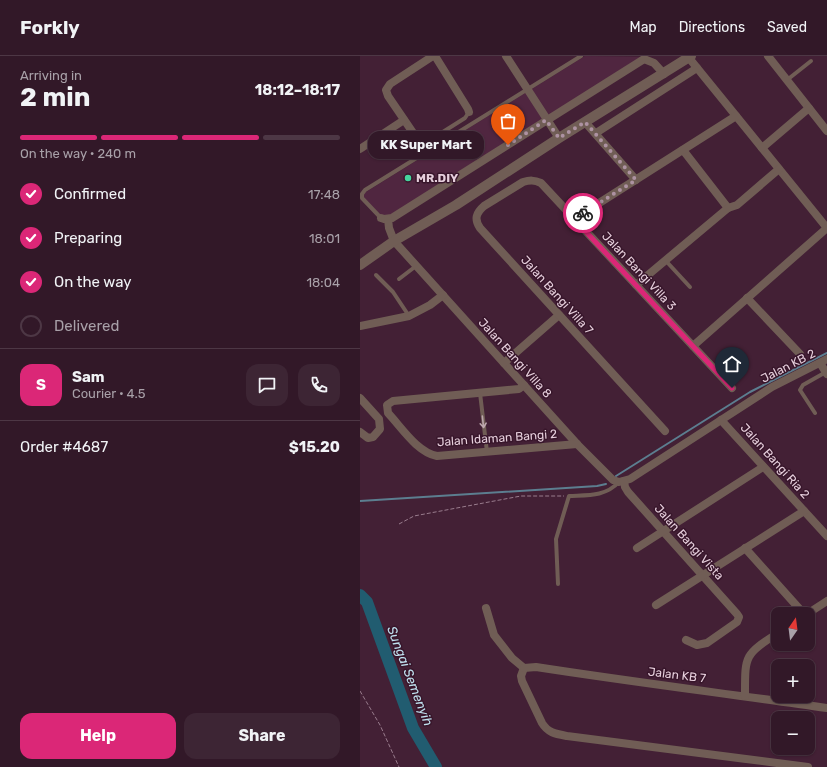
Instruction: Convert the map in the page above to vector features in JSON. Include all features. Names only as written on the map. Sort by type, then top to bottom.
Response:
[{"type":"street","points":[[420,143],[388,96],[386,90],[390,84],[434,56],[468,108],[469,112]]},
{"type":"street","points":[[506,56],[559,138]]},
{"type":"street","points":[[768,56],[827,130]]},
{"type":"street","points":[[394,241],[384,218],[546,120],[643,57],[654,63],[664,74]]},
{"type":"street","points":[[360,265],[394,241],[456,205],[559,138],[690,57],[827,228],[693,346]]},
{"type":"street","points":[[596,133],[698,68]]},
{"type":"street","points":[[762,148],[809,108]]},
{"type":"street","points":[[574,219],[736,116]]},
{"type":"street","points":[[360,149],[404,120]]},
{"type":"street","points":[[585,122],[636,180]]},
{"type":"street","points":[[682,150],[728,208]]},
{"type":"street","points":[[636,285],[728,208],[736,205],[779,169]]},
{"type":"street","name":"Jalan Bangi Villa 3","points":[[524,182],[529,180],[536,181],[541,184],[732,388]]},
{"type":"street","name":"Jalan Bangi Villa 7","points":[[524,182],[478,211],[476,218],[477,223],[665,431]]},
{"type":"street","name":"Jalan Bangi Villa 8","points":[[394,241],[577,444],[609,476],[622,482]]},
{"type":"street","points":[[360,326],[409,316],[430,305],[443,295]]},
{"type":"street","points":[[747,298],[800,354]]},
{"type":"street","points":[[504,363],[559,314]]},
{"type":"street","points":[[823,361],[826,373]]},
{"type":"street","name":"Jalan KB 2","points":[[622,482],[630,480],[772,387],[823,361]]},
{"type":"street","points":[[480,393],[519,389],[524,385]]},
{"type":"street","name":"Jalan Idaman Bangi 2","points":[[480,393],[390,402],[387,409],[388,413],[419,447],[430,454],[444,456],[577,444]]},
{"type":"street","points":[[360,398],[379,419],[380,430],[374,437],[368,438],[360,432]]},
{"type":"street","name":"Jalan Bangi Ria 2","points":[[721,420],[827,536]]},
{"type":"street","points":[[637,548],[763,466]]},
{"type":"street","name":"Jalan Bangi Vista","points":[[622,482],[628,492],[739,617],[736,622],[707,644],[697,645],[686,640]]},
{"type":"street","points":[[656,605],[804,511]]},
{"type":"street","points":[[745,548],[798,607]]},
{"type":"street","points":[[815,609],[827,601]]},
{"type":"street","points":[[486,608],[494,635],[512,658],[524,668],[521,676],[522,681],[546,730],[566,736],[808,767]]},
{"type":"street","points":[[744,696],[747,657],[756,648],[771,638]]},
{"type":"street","name":"Jalan KB 7","points":[[524,668],[536,667],[652,685],[827,708]]},
{"type":"lane","points":[[384,218],[362,198],[362,194],[365,190],[581,56]]},
{"type":"lane","points":[[787,80],[811,61]]},
{"type":"lane","points":[[420,143],[426,142],[466,118],[469,112]]},
{"type":"lane","points":[[666,260],[690,287]]},
{"type":"lane","points":[[399,278],[416,266]]},
{"type":"lane","points":[[376,275],[393,292],[409,316]]},
{"type":"lane","points":[[815,413],[800,390],[803,385],[826,373]]},
{"type":"lane","points":[[480,393],[487,452]]},
{"type":"lane","points":[[558,584],[556,539],[569,496],[598,494],[622,482]]},
{"type":"path","points":[[399,524],[414,516],[521,496],[569,496]]},
{"type":"path","points":[[360,691],[380,725],[399,767]]},
{"type":"shaded area","points":[[585,56],[641,57],[390,215],[381,215],[364,198],[364,194],[366,192]]},
{"type":"waterway","points":[[616,476],[750,392],[827,353]]},
{"type":"waterway","points":[[360,501],[597,486],[606,484]]},
{"type":"waterway","name":"Sungai Semenyih","points":[[360,595],[367,602],[413,728],[436,767]]},
{"type":"way so far","points":[[508,145],[546,120],[559,138],[585,122],[636,180],[583,213]]},
{"type":"place","name":"KK Super Mart","points":[[508,145]]},
{"type":"place","name":"MR.DIY","points":[[408,178]]},
{"type":"route","points":[[583,213],[574,219],[732,388]]}]
